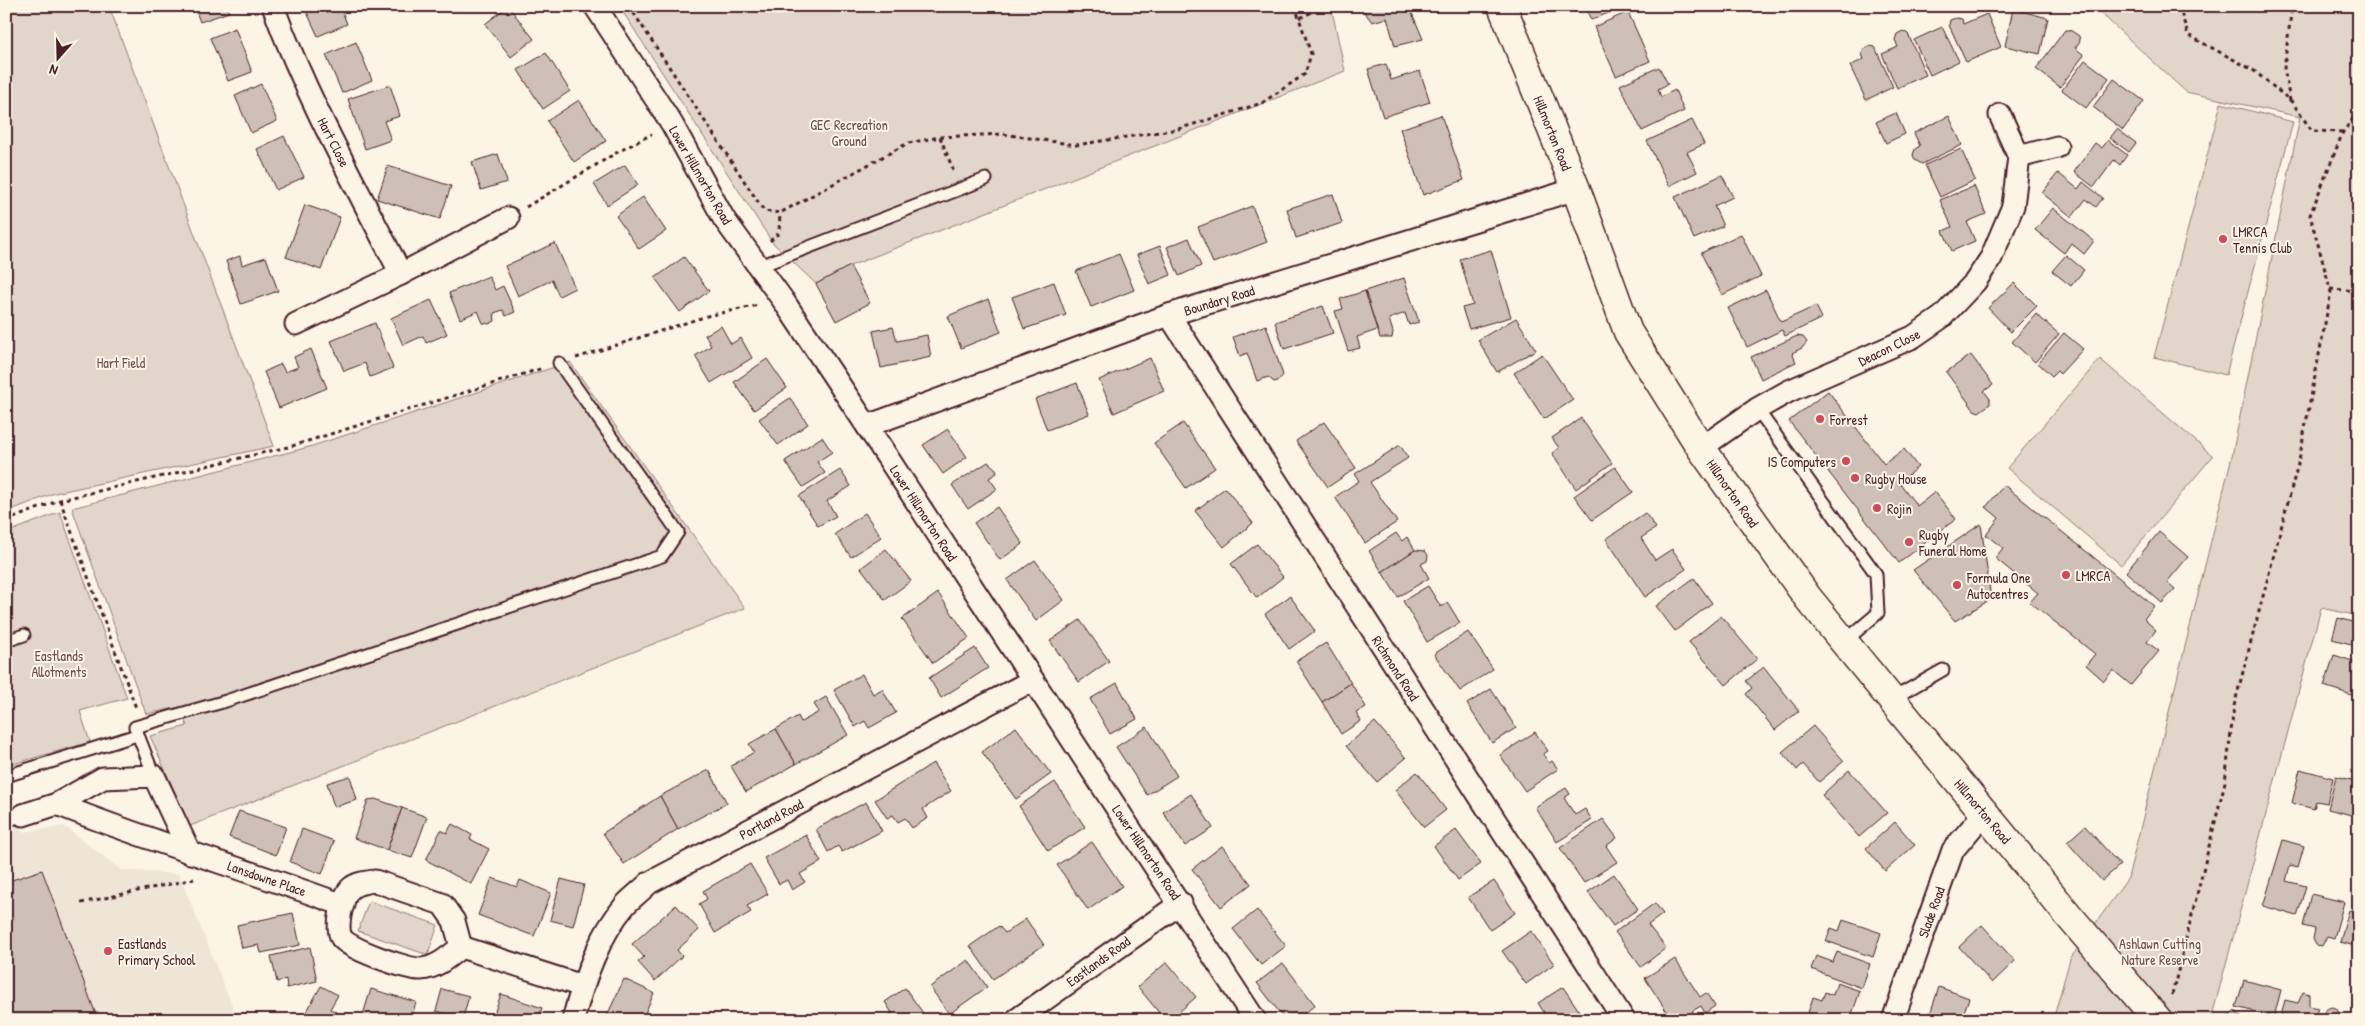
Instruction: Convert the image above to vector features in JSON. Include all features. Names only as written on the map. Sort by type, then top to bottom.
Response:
[{"type":"highway","name":"Hillmorton Road","points":[[1502,6],[1576,189],[1628,332],[1701,448],[1808,598],[1890,700],[1985,812],[2069,916],[2164,1010]]},
{"type":"street","name":"Hart Close","points":[[273,6],[286,41],[324,123],[401,274]]},
{"type":"street","name":"Lower Hillmorton Road","points":[[594,6],[672,124],[724,219],[756,260],[867,426],[1181,903],[1255,1020]]},
{"type":"street","points":[[2000,115],[2019,157],[2057,147]]},
{"type":"street","name":"Deacon Close","points":[[1701,448],[1758,409],[1789,391],[1913,337],[1942,317],[1976,282],[1991,258],[2012,206],[2019,157]]},
{"type":"street","name":"Boundary Road","points":[[867,426],[1169,315],[1576,189]]},
{"type":"street","points":[[296,324],[401,274],[508,218]]},
{"type":"street","name":"Richmond Road","points":[[1169,315],[1624,1020]]},
{"type":"street","name":"Portland Road","points":[[573,1020],[582,986],[603,938],[626,904],[649,883],[1033,680]]},
{"type":"street","points":[[15,818],[57,804],[104,778],[154,776],[190,853]]},
{"type":"street","name":"Lansdowne Place","points":[[57,804],[190,853],[249,870],[343,905]]},
{"type":"street","name":"Slade Road","points":[[1893,1020],[1953,850],[1985,812]]},
{"type":"street","points":[[363,882],[375,882],[442,904],[454,921],[461,947],[441,963],[421,969],[350,947],[341,938],[338,921],[350,890],[363,882]]},
{"type":"street","name":"Eastlands Road","points":[[1016,1020],[1181,903]]},
{"type":"street","points":[[461,947],[582,986]]},
{"type":"lane","points":[[756,260],[986,179]]},
{"type":"lane","points":[[6,776],[662,556],[678,532],[559,363]]},
{"type":"lane","points":[[1758,409],[1876,574],[1878,613],[1844,642]]},
{"type":"lane","points":[[6,641],[24,635]]},
{"type":"lane","points":[[1890,700],[1943,670]]},
{"type":"lane","points":[[140,730],[154,776]]},
{"type":"path","points":[[629,6],[764,211],[780,214],[908,143],[940,137],[1003,134],[1076,145],[1178,129],[1262,103],[1305,74],[1311,54],[1295,6]]},
{"type":"path","points":[[1300,18],[1324,6]]},
{"type":"path","points":[[2179,6],[2188,34],[2253,70],[2290,101],[2312,131],[2343,132]]},
{"type":"path","points":[[2290,101],[2284,68],[2292,6]]},
{"type":"path","points":[[2164,1010],[2225,782],[2234,706],[2299,460],[2330,290],[2310,215],[2343,132],[2359,111]]},
{"type":"path","points":[[508,218],[616,153],[672,124]]},
{"type":"path","points":[[940,137],[960,189]]},
{"type":"path","points":[[756,260],[762,248],[779,233],[780,214]]},
{"type":"path","points":[[2330,290],[2359,291]]},
{"type":"path","points":[[6,522],[60,500],[292,446],[708,316],[783,300]]},
{"type":"path","points":[[60,500],[140,730]]},
{"type":"path","points":[[81,903],[200,878]]},
{"type":"shaded area","name":"Eastlands Primary School","points":[[6,794],[22,832],[64,826],[121,870],[179,874],[238,1020],[6,1020]]},
{"type":"green space","name":"Hart Field","points":[[6,6],[109,6],[274,446],[55,493],[6,512]]},
{"type":"green space","name":"GEC Recreation Ground","points":[[619,6],[1331,6],[1345,71],[850,266],[816,284],[772,242]]},
{"type":"green space","name":"Ashlawn Cutting Nature Reserve","points":[[2093,6],[2359,6],[2359,436],[2354,464],[2359,465],[2359,616],[2321,608],[2211,1020],[2053,1020],[2070,959],[2128,878],[2232,456],[2300,117],[2186,92]]},
{"type":"green space","name":"LMRCA Tennis Club","points":[[2221,103],[2293,122],[2226,375],[2154,357]]},
{"type":"green space","points":[[2100,359],[2213,456],[2121,565],[2007,468]]},
{"type":"green space","points":[[570,362],[745,608],[190,826],[150,736],[187,726],[180,707],[146,714],[72,508],[309,447]]},
{"type":"green space","name":"Eastlands Allotments","points":[[60,512],[127,698],[80,711],[90,742],[6,766],[6,533]]},
{"type":"green space","points":[[369,901],[438,925],[428,955],[358,931]]},
{"type":"building","points":[[194,6],[227,6],[229,12],[200,22]]},
{"type":"building","points":[[304,6],[340,6],[347,24],[318,36]]},
{"type":"building","points":[[508,6],[534,39],[511,57],[485,24]]},
{"type":"building","points":[[1360,6],[1409,6],[1423,39],[1395,46],[1387,18],[1372,22]]},
{"type":"building","points":[[1585,6],[1626,6],[1591,20]]},
{"type":"building","points":[[2013,9],[2048,18],[2040,54],[2005,46]]},
{"type":"building","points":[[1628,12],[1650,61],[1616,76],[1594,27]]},
{"type":"building","points":[[1987,14],[2001,47],[1966,62],[1949,25],[1950,20],[1962,19],[1963,24]]},
{"type":"building","points":[[1942,27],[1959,61],[1930,75],[1914,40]]},
{"type":"building","points":[[235,28],[252,72],[228,81],[210,38]]},
{"type":"building","points":[[2065,30],[2070,30],[2079,36],[2080,41],[2075,48],[2084,55],[2060,87],[2036,69]]},
{"type":"building","points":[[1903,31],[1908,34],[1926,75],[1897,88],[1882,54],[1898,47],[1895,40],[1897,34]]},
{"type":"building","points":[[356,42],[372,80],[342,93],[326,55]]},
{"type":"building","points":[[1870,46],[1875,47],[1893,87],[1866,100],[1850,66],[1864,59],[1862,54],[1864,49]]},
{"type":"building","points":[[546,53],[570,91],[543,109],[518,70]]},
{"type":"building","points":[[2085,60],[2109,78],[2086,108],[2062,90]]},
{"type":"building","points":[[1386,64],[1391,80],[1420,71],[1430,102],[1383,117],[1368,69]]},
{"type":"building","points":[[1659,67],[1668,84],[1658,89],[1661,97],[1675,90],[1684,111],[1642,131],[1620,85]]},
{"type":"building","points":[[2114,79],[2144,101],[2123,130],[2093,107]]},
{"type":"building","points":[[261,84],[277,121],[251,133],[235,96]]},
{"type":"building","points":[[390,85],[400,116],[384,121],[391,140],[365,149],[348,99]]},
{"type":"building","points":[[579,100],[606,141],[574,162],[547,121]]},
{"type":"building","points":[[1896,113],[1905,134],[1886,143],[1876,122]]},
{"type":"building","points":[[1441,115],[1464,180],[1423,195],[1400,129]]},
{"type":"building","points":[[1949,116],[1962,145],[1922,164],[1915,160],[1913,155],[1915,149],[1920,146],[1914,133]]},
{"type":"building","points":[[1692,120],[1704,144],[1687,152],[1697,172],[1669,186],[1647,141]]},
{"type":"building","points":[[2117,129],[2136,143],[2129,152],[2110,138]]},
{"type":"building","points":[[284,136],[304,177],[276,190],[257,149]]},
{"type":"building","points":[[2108,140],[2127,155],[2120,165],[2114,160],[2094,187],[2074,172],[2095,143],[2102,148]]},
{"type":"building","points":[[1961,149],[1975,180],[1940,197],[1925,165]]},
{"type":"building","points":[[498,154],[507,182],[481,190],[472,162]]},
{"type":"building","points":[[625,165],[638,185],[607,205],[594,184]]},
{"type":"building","points":[[388,166],[451,186],[440,219],[377,199]]},
{"type":"building","points":[[2058,173],[2078,189],[2083,182],[2103,198],[2096,207],[2086,199],[2072,217],[2042,193]]},
{"type":"building","points":[[1722,175],[1733,197],[1714,206],[1723,226],[1694,239],[1675,197]]},
{"type":"building","points":[[1974,186],[1986,214],[1967,222],[1975,241],[1952,251],[1943,231],[1952,227],[1940,200]]},
{"type":"building","points":[[1333,194],[1342,223],[1296,238],[1287,209]]},
{"type":"building","points":[[643,197],[666,231],[639,249],[616,216]]},
{"type":"building","points":[[305,205],[340,217],[321,270],[286,257]]},
{"type":"building","points":[[1252,206],[1267,242],[1213,263],[1198,227]]},
{"type":"building","points":[[2053,208],[2094,241],[2084,254],[2071,243],[2064,253],[2035,230]]},
{"type":"building","points":[[1741,234],[1761,276],[1722,295],[1701,253]]},
{"type":"building","points":[[1189,238],[1201,266],[1179,276],[1167,247]]},
{"type":"building","points":[[555,243],[575,288],[559,296],[552,280],[518,296],[505,266]]},
{"type":"building","points":[[1160,246],[1171,275],[1149,284],[1137,255]]},
{"type":"building","points":[[1491,250],[1511,317],[1469,329],[1462,308],[1473,305],[1460,259]]},
{"type":"building","points":[[1119,254],[1134,290],[1091,307],[1076,271]]},
{"type":"building","points":[[2066,255],[2084,270],[2071,286],[2052,271]]},
{"type":"building","points":[[240,256],[242,265],[266,257],[278,291],[241,304],[226,261]]},
{"type":"building","points":[[684,257],[709,291],[680,312],[655,278]]},
{"type":"building","points":[[850,266],[870,303],[836,321],[816,284]]},
{"type":"building","points":[[489,276],[495,290],[503,286],[515,312],[506,316],[503,310],[494,313],[495,321],[489,324],[483,323],[478,311],[460,319],[449,293]]},
{"type":"building","points":[[1404,278],[1419,322],[1409,325],[1405,313],[1389,319],[1393,332],[1392,338],[1380,338],[1365,291]]},
{"type":"building","points":[[1054,282],[1066,315],[1024,329],[1012,297]]},
{"type":"building","points":[[2014,283],[2037,306],[2011,332],[1988,308]]},
{"type":"building","points":[[1766,290],[1781,322],[1816,306],[1822,318],[1785,336],[1782,330],[1747,347],[1728,308]]},
{"type":"building","points":[[1365,291],[1377,330],[1357,337],[1360,348],[1348,351],[1335,311],[1343,309],[1340,299]]},
{"type":"building","points":[[988,299],[1001,332],[961,348],[948,316]]},
{"type":"building","points":[[431,300],[447,334],[426,343],[423,336],[403,345],[391,318]]},
{"type":"building","points":[[1323,306],[1333,333],[1284,349],[1275,322]]},
{"type":"building","points":[[2036,314],[2059,334],[2035,362],[2012,342]]},
{"type":"building","points":[[1516,318],[1536,350],[1497,372],[1478,340]]},
{"type":"building","points":[[375,323],[393,368],[370,377],[365,363],[344,371],[331,341]]},
{"type":"building","points":[[1266,325],[1283,375],[1274,382],[1268,377],[1257,381],[1247,353],[1240,356],[1233,337]]},
{"type":"building","points":[[721,326],[731,344],[741,338],[752,358],[711,383],[695,356],[711,346],[705,335]]},
{"type":"building","points":[[893,327],[897,341],[927,335],[931,357],[881,368],[873,331]]},
{"type":"building","points":[[2064,333],[2083,349],[2060,374],[2057,371],[2052,376],[2038,363]]},
{"type":"building","points":[[1797,336],[1803,337],[1807,342],[1802,348],[1792,353],[1796,362],[1761,379],[1751,357]]},
{"type":"building","points":[[311,349],[327,388],[279,408],[264,372],[281,364],[285,372],[298,367],[294,357]]},
{"type":"building","points":[[1542,354],[1573,400],[1544,419],[1514,373]]},
{"type":"building","points":[[1971,355],[1993,385],[1984,391],[1990,399],[1990,404],[1979,412],[1974,410],[1946,372]]},
{"type":"building","points":[[1150,358],[1164,391],[1114,413],[1099,380]]},
{"type":"building","points":[[767,359],[787,388],[754,410],[734,382]]},
{"type":"building","points":[[1077,383],[1089,414],[1047,430],[1035,399]]},
{"type":"building","points":[[1828,391],[1884,464],[1904,449],[1918,467],[1899,482],[1917,506],[1935,492],[1956,519],[1899,563],[1789,421]]},
{"type":"building","points":[[790,398],[808,424],[778,445],[759,419]]},
{"type":"building","points":[[1581,418],[1612,463],[1576,489],[1552,453],[1559,448],[1552,438]]},
{"type":"building","points":[[1324,422],[1356,468],[1328,487],[1296,441]]},
{"type":"building","points":[[1183,423],[1215,468],[1186,488],[1154,443]]},
{"type":"building","points":[[948,429],[967,457],[943,474],[923,445]]},
{"type":"building","points":[[822,437],[832,452],[817,462],[825,473],[803,487],[785,461]]},
{"type":"building","points":[[1400,445],[1408,458],[1370,482],[1397,522],[1365,543],[1335,497],[1359,481],[1355,474]]},
{"type":"building","points":[[988,462],[996,469],[997,473],[989,478],[997,489],[968,509],[952,485]]},
{"type":"building","points":[[1615,467],[1633,492],[1592,520],[1574,496]]},
{"type":"building","points":[[840,470],[851,486],[827,501],[836,516],[818,526],[799,496]]},
{"type":"building","name":"LMRCA","points":[[2004,485],[2154,606],[2144,619],[2156,630],[2147,642],[2159,651],[2131,685],[2113,670],[2104,681],[2086,665],[2095,654],[2030,602],[2038,593],[1995,558],[2003,548],[1986,535],[1999,518],[1986,507]]},
{"type":"building","points":[[1225,488],[1253,523],[1224,547],[1195,511]]},
{"type":"building","points":[[997,507],[1023,544],[1000,560],[974,523]]},
{"type":"building","points":[[865,513],[881,537],[851,557],[835,534]]},
{"type":"building","points":[[1645,513],[1656,528],[1641,538],[1655,560],[1672,549],[1686,569],[1645,597],[1606,539]]},
{"type":"building","name":"Formula One Autocentres","points":[[1981,524],[1991,599],[1955,621],[1913,570]]},
{"type":"building","points":[[2159,532],[2188,557],[2167,582],[2175,589],[2162,603],[2126,572]]},
{"type":"building","points":[[1396,533],[1402,541],[1407,537],[1415,550],[1382,572],[1369,551]]},
{"type":"building","points":[[1257,544],[1283,577],[1257,598],[1231,564]]},
{"type":"building","points":[[886,549],[911,581],[885,600],[861,568]]},
{"type":"building","points":[[1415,550],[1425,551],[1428,555],[1427,561],[1421,564],[1429,578],[1398,597],[1382,572]]},
{"type":"building","points":[[1035,560],[1064,600],[1036,621],[1007,580]]},
{"type":"building","points":[[1694,578],[1712,603],[1675,631],[1656,606]]},
{"type":"building","points":[[1428,586],[1441,607],[1448,603],[1460,623],[1427,642],[1403,601]]},
{"type":"building","points":[[938,593],[969,638],[933,663],[902,619]]},
{"type":"building","points":[[1290,596],[1315,631],[1289,649],[1265,614]]},
{"type":"building","points":[[1721,616],[1757,659],[1726,685],[1689,642]]},
{"type":"building","points":[[2338,618],[2359,624],[2355,645],[2332,639]]},
{"type":"building","points":[[1080,620],[1109,661],[1079,682],[1050,641]]},
{"type":"building","points":[[1468,632],[1493,669],[1460,691],[1434,654]]},
{"type":"building","points":[[1326,643],[1351,683],[1322,702],[1296,661]]},
{"type":"building","points":[[975,648],[988,668],[941,698],[929,678]]},
{"type":"building","points":[[2334,655],[2359,663],[2358,697],[2324,686]]},
{"type":"building","points":[[1764,667],[1799,711],[1775,730],[1746,694],[1752,688],[1746,681]]},
{"type":"building","points":[[862,674],[873,694],[882,689],[896,713],[869,728],[865,721],[855,727],[834,690]]},
{"type":"building","points":[[1117,683],[1137,719],[1110,734],[1090,699]]},
{"type":"building","points":[[1351,683],[1366,707],[1356,713],[1361,721],[1341,734],[1322,702]]},
{"type":"building","points":[[1491,689],[1516,728],[1492,743],[1467,704]]},
{"type":"building","points":[[826,697],[848,735],[796,764],[776,729],[798,716],[801,722],[819,712],[814,704]]},
{"type":"building","points":[[1375,722],[1406,758],[1377,782],[1346,746]]},
{"type":"building","points":[[1813,726],[1844,761],[1819,782],[1803,764],[1797,770],[1782,752]]},
{"type":"building","points":[[1016,727],[1051,774],[1016,799],[982,752]]},
{"type":"building","points":[[1147,727],[1177,776],[1147,795],[1116,747]]},
{"type":"building","points":[[776,729],[796,764],[746,792],[731,766],[754,752],[749,744]]},
{"type":"building","points":[[1535,732],[1548,751],[1543,754],[1549,763],[1552,761],[1558,769],[1525,791],[1500,755]]},
{"type":"building","points":[[933,763],[951,791],[923,809],[928,818],[912,828],[905,818],[898,822],[893,815],[887,818],[875,800]]},
{"type":"building","points":[[2300,769],[2333,778],[2327,803],[2316,801],[2314,809],[2292,803]]},
{"type":"building","points":[[709,770],[727,803],[678,829],[660,796]]},
{"type":"building","points":[[1849,770],[1887,813],[1859,837],[1822,795]]},
{"type":"building","points":[[1417,772],[1446,810],[1424,827],[1395,790]]},
{"type":"building","points":[[350,776],[357,800],[334,807],[327,783]]},
{"type":"building","points":[[2336,776],[2359,782],[2359,817],[2328,809]]},
{"type":"building","points":[[1055,782],[1085,827],[1048,851],[1019,806]]},
{"type":"building","points":[[1566,788],[1570,794],[1564,798],[1575,815],[1585,809],[1592,820],[1557,842],[1535,807]]},
{"type":"building","points":[[1191,794],[1213,828],[1185,846],[1163,812]]},
{"type":"building","points":[[660,796],[678,829],[624,864],[603,833]]},
{"type":"building","points":[[375,799],[402,808],[387,850],[354,838],[368,800]]},
{"type":"building","points":[[866,802],[882,831],[842,852],[838,846],[828,852],[816,829]]},
{"type":"building","points":[[402,808],[427,817],[412,858],[387,850]]},
{"type":"building","points":[[239,811],[286,827],[276,855],[229,837]]},
{"type":"building","points":[[1603,819],[1617,838],[1606,846],[1617,862],[1584,883],[1560,848]]},
{"type":"building","points":[[1895,822],[1915,845],[1885,871],[1866,848]]},
{"type":"building","points":[[452,824],[472,835],[470,839],[489,849],[471,884],[426,860],[441,830],[447,833]]},
{"type":"building","points":[[2085,826],[2120,865],[2102,881],[2067,842]]},
{"type":"building","points":[[302,829],[334,841],[322,874],[290,862]]},
{"type":"building","points":[[1456,830],[1481,864],[1458,880],[1434,846]]},
{"type":"building","points":[[806,835],[821,862],[800,874],[805,882],[792,890],[787,880],[779,884],[764,858]]},
{"type":"building","points":[[2283,840],[2304,846],[2298,867],[2290,865],[2286,881],[2306,886],[2297,916],[2263,906]]},
{"type":"building","points":[[1092,842],[1122,886],[1088,910],[1057,865]]},
{"type":"building","points":[[1222,846],[1251,884],[1221,907],[1192,869]]},
{"type":"building","points":[[750,864],[768,894],[747,906],[751,912],[715,933],[699,904],[707,899],[703,891]]},
{"type":"building","points":[[42,870],[98,1020],[6,1020],[6,882]]},
{"type":"building","points":[[1614,874],[1638,909],[1613,926],[1588,892]]},
{"type":"building","points":[[492,878],[517,887],[520,880],[551,893],[534,936],[478,915]]},
{"type":"building","points":[[561,879],[584,885],[573,926],[550,920]]},
{"type":"building","points":[[1494,881],[1515,913],[1490,930],[1468,897]]},
{"type":"building","points":[[2311,894],[2344,902],[2334,938],[2327,936],[2322,946],[2316,945],[2313,939],[2315,929],[2303,926]]},
{"type":"building","points":[[1655,903],[1663,914],[1648,925],[1666,948],[1641,967],[1615,932]]},
{"type":"building","points":[[676,905],[699,930],[677,950],[682,956],[655,981],[638,962],[644,957],[632,944]]},
{"type":"building","points":[[1257,910],[1286,946],[1261,965],[1233,929]]},
{"type":"building","points":[[2349,910],[2359,913],[2359,947],[2340,942]]},
{"type":"building","points":[[293,913],[300,945],[261,953],[259,945],[242,948],[237,925]]},
{"type":"building","points":[[1026,919],[1044,945],[993,979],[970,946],[999,926],[1005,933]]},
{"type":"building","points":[[1843,920],[1881,933],[1873,957],[1826,941],[1831,928],[1839,931]]},
{"type":"building","points":[[1982,925],[2015,961],[1992,983],[1959,947]]},
{"type":"building","points":[[1531,931],[1554,964],[1526,984],[1502,951]]},
{"type":"building","points":[[310,947],[317,981],[287,988],[286,979],[277,982],[271,956]]},
{"type":"building","points":[[1837,952],[1870,964],[1862,988],[1811,969],[1816,956],[1833,962]]},
{"type":"building","points":[[1675,959],[1700,997],[1706,993],[1715,1006],[1705,1013],[1701,1006],[1692,1011],[1698,1020],[1672,1020],[1645,978]]},
{"type":"building","points":[[968,960],[987,987],[949,1014],[930,987]]},
{"type":"building","points":[[1167,962],[1196,997],[1170,1020],[1165,1020],[1138,987]]},
{"type":"building","points":[[1283,963],[1315,1005],[1296,1020],[1285,1020],[1257,983]]},
{"type":"building","points":[[624,979],[654,993],[642,1020],[605,1020]]},
{"type":"building","points":[[2244,980],[2281,990],[2274,1017],[2236,1007]]},
{"type":"building","points":[[1837,983],[1860,991],[1850,1020],[1829,1020],[1808,1013],[1813,997],[1822,1000],[1825,992],[1833,995]]},
{"type":"building","points":[[321,986],[338,995],[330,1009],[344,1016],[342,1020],[302,1020]]},
{"type":"building","points":[[1563,987],[1584,1018],[1582,1020],[1549,1020],[1538,1003]]},
{"type":"building","points":[[1939,987],[1969,998],[1961,1020],[1928,1020]]},
{"type":"building","points":[[905,988],[928,1020],[883,1020],[892,1013],[885,1002]]},
{"type":"building","points":[[371,989],[416,1002],[411,1020],[362,1018]]},
{"type":"building","points":[[442,989],[469,996],[463,1018],[436,1011]]},
{"type":"building","points":[[2303,992],[2309,994],[2309,1006],[2318,1008],[2314,1020],[2280,1020],[2285,1000],[2298,1003]]},
{"type":"building","points":[[501,994],[542,1008],[538,1020],[492,1020]]},
{"type":"building","points":[[2331,1007],[2336,1008],[2340,1014],[2338,1020],[2322,1020],[2325,1010]]},
{"type":"building","points":[[2235,1010],[2243,1020],[2224,1020]]},
{"type":"place","name":"LMRCA Tennis Club","points":[[2223,239]]},
{"type":"place","name":"Forrest","points":[[1820,419]]},
{"type":"place","name":"IS Computers","points":[[1846,461]]},
{"type":"place","name":"Rugby House","points":[[1855,478]]},
{"type":"place","name":"Rojin","points":[[1877,508]]},
{"type":"place","name":"Rugby Funeral Home","points":[[1909,542]]},
{"type":"place","name":"LMRCA","points":[[2066,575]]},
{"type":"place","name":"Formula One Autocentres","points":[[1957,585]]},
{"type":"place","name":"Eastlands Primary School","points":[[108,951]]}]
